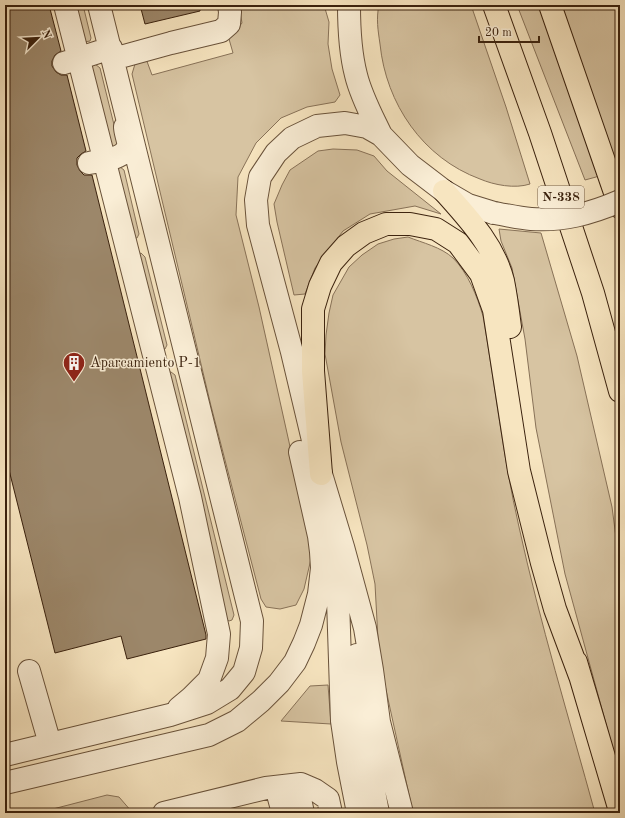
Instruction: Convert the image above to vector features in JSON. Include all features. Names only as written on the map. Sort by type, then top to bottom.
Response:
[{"type":"highway","name":"N-338","points":[[494,5],[540,133],[593,293],[620,391]]},
{"type":"highway","points":[[550,5],[620,207]]},
{"type":"highway","points":[[444,191],[475,226],[491,250],[503,280],[512,334],[527,448],[551,570],[580,676],[620,811]]},
{"type":"highway","points":[[321,474],[313,371],[314,309],[320,286],[331,263],[346,246],[364,233],[386,224],[410,224],[436,229],[458,244],[481,274],[494,310],[519,471],[555,609],[580,676]]},
{"type":"street","points":[[65,5],[71,61],[119,253],[149,365],[190,497],[219,634],[217,658],[209,680],[191,698],[170,715]]},
{"type":"street","points":[[5,755],[170,715],[207,703],[230,689],[244,672],[251,648],[252,621],[120,83],[99,5]]},
{"type":"street","points":[[71,61],[171,43],[221,30],[229,24],[229,5]]},
{"type":"street","points":[[341,5],[349,15],[350,46],[356,76],[381,135]]},
{"type":"street","points":[[96,162],[125,154],[128,146],[120,83]]},
{"type":"street","points":[[402,813],[379,722],[366,635],[343,547],[321,474],[292,352],[258,225],[256,200],[260,177],[276,153],[292,138],[317,126],[346,123],[367,127],[381,135],[410,165],[444,191],[468,205],[530,219],[564,218],[600,209],[620,201]]},
{"type":"street","points":[[5,784],[209,735],[238,721],[261,702],[279,683],[295,662],[311,625],[319,594],[322,568],[320,536],[301,459],[292,410],[289,381],[292,352]]},
{"type":"street","points":[[321,474],[338,600],[342,721],[358,813]]},
{"type":"street","points":[[354,590],[358,680],[362,726],[378,813]]},
{"type":"street","points":[[29,671],[50,744]]},
{"type":"street","points":[[5,746],[50,744]]},
{"type":"street","points":[[164,813],[282,786],[301,784],[316,790],[328,799],[331,813]]},
{"type":"street","points":[[272,813],[282,786]]},
{"type":"street","points":[[282,786],[283,813]]},
{"type":"street","points":[[282,786],[293,813]]},
{"type":"street","points":[[282,786],[303,813]]},
{"type":"shaded area","points":[[74,5],[83,5],[91,38],[90,41],[84,42]]},
{"type":"shaded area","points":[[239,5],[324,5],[329,22],[328,44],[332,69],[340,95],[335,102],[307,107],[281,118],[256,143],[238,177],[236,215],[259,307],[313,550],[304,589],[296,605],[280,609],[266,607],[261,599],[211,406],[132,74],[135,64],[145,56],[152,75],[233,53],[229,39],[242,23]]},
{"type":"shaded area","points":[[379,5],[471,5],[506,107],[530,184],[505,186],[480,179],[460,170],[441,157],[425,143],[399,108],[390,87],[384,66],[377,20]]},
{"type":"shaded area","points":[[517,5],[620,5],[620,166],[596,177],[585,180]]},
{"type":"shaded area","points":[[95,64],[100,68],[119,145],[112,150],[91,67]]},
{"type":"shaded area","points":[[333,149],[357,150],[374,156],[387,171],[441,214],[415,206],[370,214],[343,231],[315,268],[305,294],[294,295],[274,204],[290,170],[318,151]]},
{"type":"shaded area","points":[[117,167],[124,170],[139,234],[137,238],[134,238]]},
{"type":"shaded area","points":[[499,229],[541,233],[577,356],[612,507],[620,568],[620,775],[565,574],[536,428],[525,339],[512,268],[501,241]]},
{"type":"shaded area","points":[[408,237],[437,248],[453,258],[468,278],[481,308],[513,501],[545,635],[595,813],[413,813],[379,658],[375,584],[367,545],[341,442],[325,354],[326,335],[333,295],[349,267],[362,255],[378,244],[394,239]]},
{"type":"shaded area","points":[[141,253],[145,257],[167,345],[165,349],[162,349],[139,254]]},
{"type":"shaded area","points":[[168,372],[175,375],[234,615],[232,620],[229,621],[226,619]]},
{"type":"shaded area","points":[[328,685],[331,724],[281,721],[310,686]]},
{"type":"shaded area","points":[[107,795],[119,797],[132,812],[25,813],[49,810]]},
{"type":"building","name":"Aparcamiento P-1","points":[[5,5],[49,5],[61,51],[55,55],[52,61],[52,66],[56,72],[61,75],[67,75],[86,151],[77,158],[77,165],[84,175],[92,175],[206,635],[206,639],[127,659],[121,636],[55,653],[5,454]]},
{"type":"building","points":[[140,5],[200,5],[200,11],[145,24]]},
{"type":"place","name":"Aparcamiento P-1","points":[[74,382]]}]
